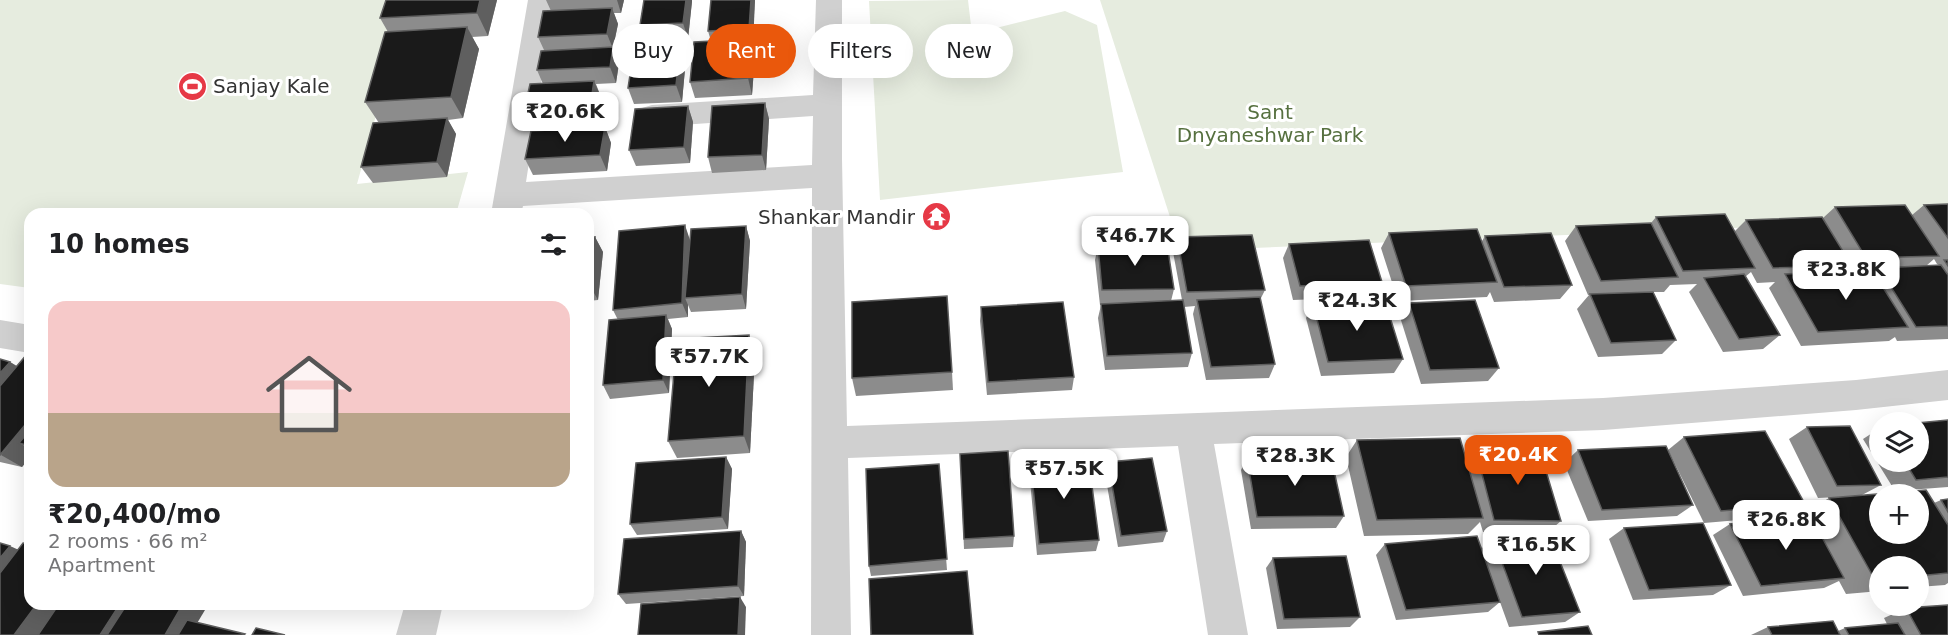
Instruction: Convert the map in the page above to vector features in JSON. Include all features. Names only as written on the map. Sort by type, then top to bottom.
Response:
[{"type":"street","points":[[541,0],[508,205],[826,176]]},
{"type":"street","points":[[829,0],[826,176],[831,443],[831,635]]},
{"type":"street","points":[[652,116],[826,105]]},
{"type":"street","points":[[0,334],[24,338]]},
{"type":"street","points":[[831,443],[1603,414],[1856,395],[1948,385]]},
{"type":"street","points":[[1193,428],[1228,635]]},
{"type":"street","points":[[416,635],[422,610]]},
{"type":"green space","name":"Sanjay Kale","points":[[0,0],[408,0],[357,184],[468,172],[458,208],[24,208],[24,287],[0,284]]},
{"type":"green space","points":[[968,0],[971,24],[925,24],[925,78],[1013,78],[1012,24],[1065,11],[1097,25],[1123,172],[880,200],[873,78],[913,78],[913,24],[870,24],[869,1]]},
{"type":"green space","name":"Sant Dnyaneshwar Park","points":[[1100,0],[1948,0],[1948,219],[1181,251]]},
{"type":"building","points":[[386,0],[480,0],[477,13],[380,18]]},
{"type":"building","points":[[644,0],[686,0],[683,23],[640,24]]},
{"type":"building","points":[[711,0],[751,0],[749,24],[709,24]]},
{"type":"building","points":[[612,8],[607,34],[538,37],[543,11]]},
{"type":"building","points":[[467,27],[451,97],[365,102],[385,32]]},
{"type":"building","points":[[706,41],[706,78],[748,78],[690,82],[690,78],[694,78],[694,42]]},
{"type":"building","points":[[612,47],[610,67],[537,70],[541,51]]},
{"type":"building","points":[[630,78],[677,78],[676,85],[628,88]]},
{"type":"building","points":[[594,81],[589,113],[523,116],[530,84]]},
{"type":"building","points":[[765,103],[762,155],[708,157],[712,106]]},
{"type":"building","points":[[688,106],[684,147],[629,150],[635,109]]},
{"type":"building","points":[[447,118],[437,162],[361,167],[373,123]]},
{"type":"building","points":[[605,127],[600,155],[525,159],[531,131]]},
{"type":"building","points":[[1948,204],[1948,238],[1924,205]]},
{"type":"building","points":[[1905,205],[1939,256],[1866,258],[1835,207]]},
{"type":"building","points":[[1725,214],[1755,268],[1683,271],[1656,217]]},
{"type":"building","points":[[1822,217],[1852,266],[1773,268],[1746,220]]},
{"type":"building","points":[[1651,223],[1678,277],[1601,281],[1576,226]]},
{"type":"building","points":[[685,225],[682,303],[613,310],[619,231]]},
{"type":"building","points":[[746,226],[742,294],[685,298],[691,229]]},
{"type":"building","points":[[1477,229],[1497,282],[1406,286],[1389,233]]},
{"type":"building","points":[[1551,233],[1572,285],[1504,287],[1485,236]]},
{"type":"building","points":[[1252,235],[1265,290],[1187,292],[1177,237]]},
{"type":"building","points":[[1369,240],[1382,282],[1300,286],[1289,244]]},
{"type":"building","points":[[1167,244],[1174,289],[1102,290],[1098,246]]},
{"type":"building","points":[[1941,265],[1948,275],[1948,326],[1916,327],[1879,268]]},
{"type":"building","points":[[1872,270],[1908,327],[1818,332],[1785,274]]},
{"type":"building","points":[[1744,274],[1780,335],[1739,339],[1704,278]]},
{"type":"building","points":[[1653,292],[1676,340],[1611,343],[1590,294]]},
{"type":"building","points":[[947,296],[952,372],[852,378],[852,302]]},
{"type":"building","points":[[1260,297],[1275,364],[1211,367],[1197,300]]},
{"type":"building","points":[[1183,300],[1192,353],[1107,356],[1101,304]]},
{"type":"building","points":[[1475,300],[1499,368],[1430,370],[1409,303]]},
{"type":"building","points":[[1385,301],[1403,359],[1328,362],[1313,304]]},
{"type":"building","points":[[1063,302],[1074,377],[988,382],[981,307]]},
{"type":"building","points":[[666,315],[663,380],[603,385],[609,320]]},
{"type":"building","points":[[749,335],[744,436],[668,441],[677,339]]},
{"type":"building","points":[[24,358],[24,426],[0,455],[0,386]]},
{"type":"building","points":[[0,359],[10,362],[0,373]]},
{"type":"building","points":[[1948,420],[1948,477],[1916,480],[1911,472],[1929,472],[1929,422]]},
{"type":"building","points":[[1850,426],[1869,462],[1869,472],[1874,472],[1880,484],[1837,486],[1807,427]]},
{"type":"building","points":[[1765,431],[1805,504],[1721,511],[1684,437]]},
{"type":"building","points":[[1460,438],[1483,518],[1377,520],[1357,440]]},
{"type":"building","points":[[1666,446],[1693,505],[1602,510],[1578,450]]},
{"type":"building","points":[[1008,451],[1014,536],[964,539],[960,454]]},
{"type":"building","points":[[1476,451],[1540,451],[1561,521],[1494,520]]},
{"type":"building","points":[[1088,455],[1099,540],[1039,544],[1030,458]]},
{"type":"building","points":[[726,457],[722,517],[630,524],[636,463]]},
{"type":"building","points":[[1331,457],[1344,516],[1257,517],[1247,458]]},
{"type":"building","points":[[1152,458],[1167,531],[1121,536],[1108,462]]},
{"type":"building","points":[[939,464],[947,559],[869,566],[866,469]]},
{"type":"building","points":[[1869,495],[1869,544],[1929,544],[1929,495],[1948,525],[1948,573],[1929,575],[1929,556],[1869,556],[1869,569],[1829,498]]},
{"type":"building","points":[[1948,499],[1948,512],[1941,500]]},
{"type":"building","points":[[1811,517],[1844,578],[1761,586],[1730,524]]},
{"type":"building","points":[[1703,523],[1731,585],[1649,590],[1624,528]]},
{"type":"building","points":[[741,531],[738,586],[618,594],[624,539]]},
{"type":"building","points":[[1549,534],[1580,612],[1522,617],[1493,538]]},
{"type":"building","points":[[1477,536],[1500,602],[1406,610],[1385,544]]},
{"type":"building","points":[[0,543],[10,546],[0,558]]},
{"type":"building","points":[[24,543],[24,610],[33,610],[14,635],[0,635],[0,573]]},
{"type":"building","points":[[1346,556],[1360,617],[1284,619],[1273,558]]},
{"type":"building","points":[[967,571],[973,635],[871,635],[869,579]]},
{"type":"building","points":[[740,597],[738,635],[638,635],[641,604]]},
{"type":"building","points":[[1948,605],[1948,635],[1921,635],[1910,616],[1929,616],[1929,606]]},
{"type":"building","points":[[55,610],[116,610],[100,635],[38,635]]},
{"type":"building","points":[[123,610],[180,610],[165,635],[107,635]]},
{"type":"building","points":[[187,620],[245,634],[178,635]]},
{"type":"building","points":[[1833,621],[1840,635],[1772,635],[1768,627]]},
{"type":"building","points":[[1898,623],[1905,635],[1849,635],[1845,628]]},
{"type":"building","points":[[1588,626],[1592,635],[1539,635],[1538,632]]},
{"type":"building","points":[[256,628],[285,635],[252,635]]},
{"type":"place","name":"Sanjay Kale","points":[[192,86]]},
{"type":"place","name":"Shankar Mandir","points":[[936,217]]}]
